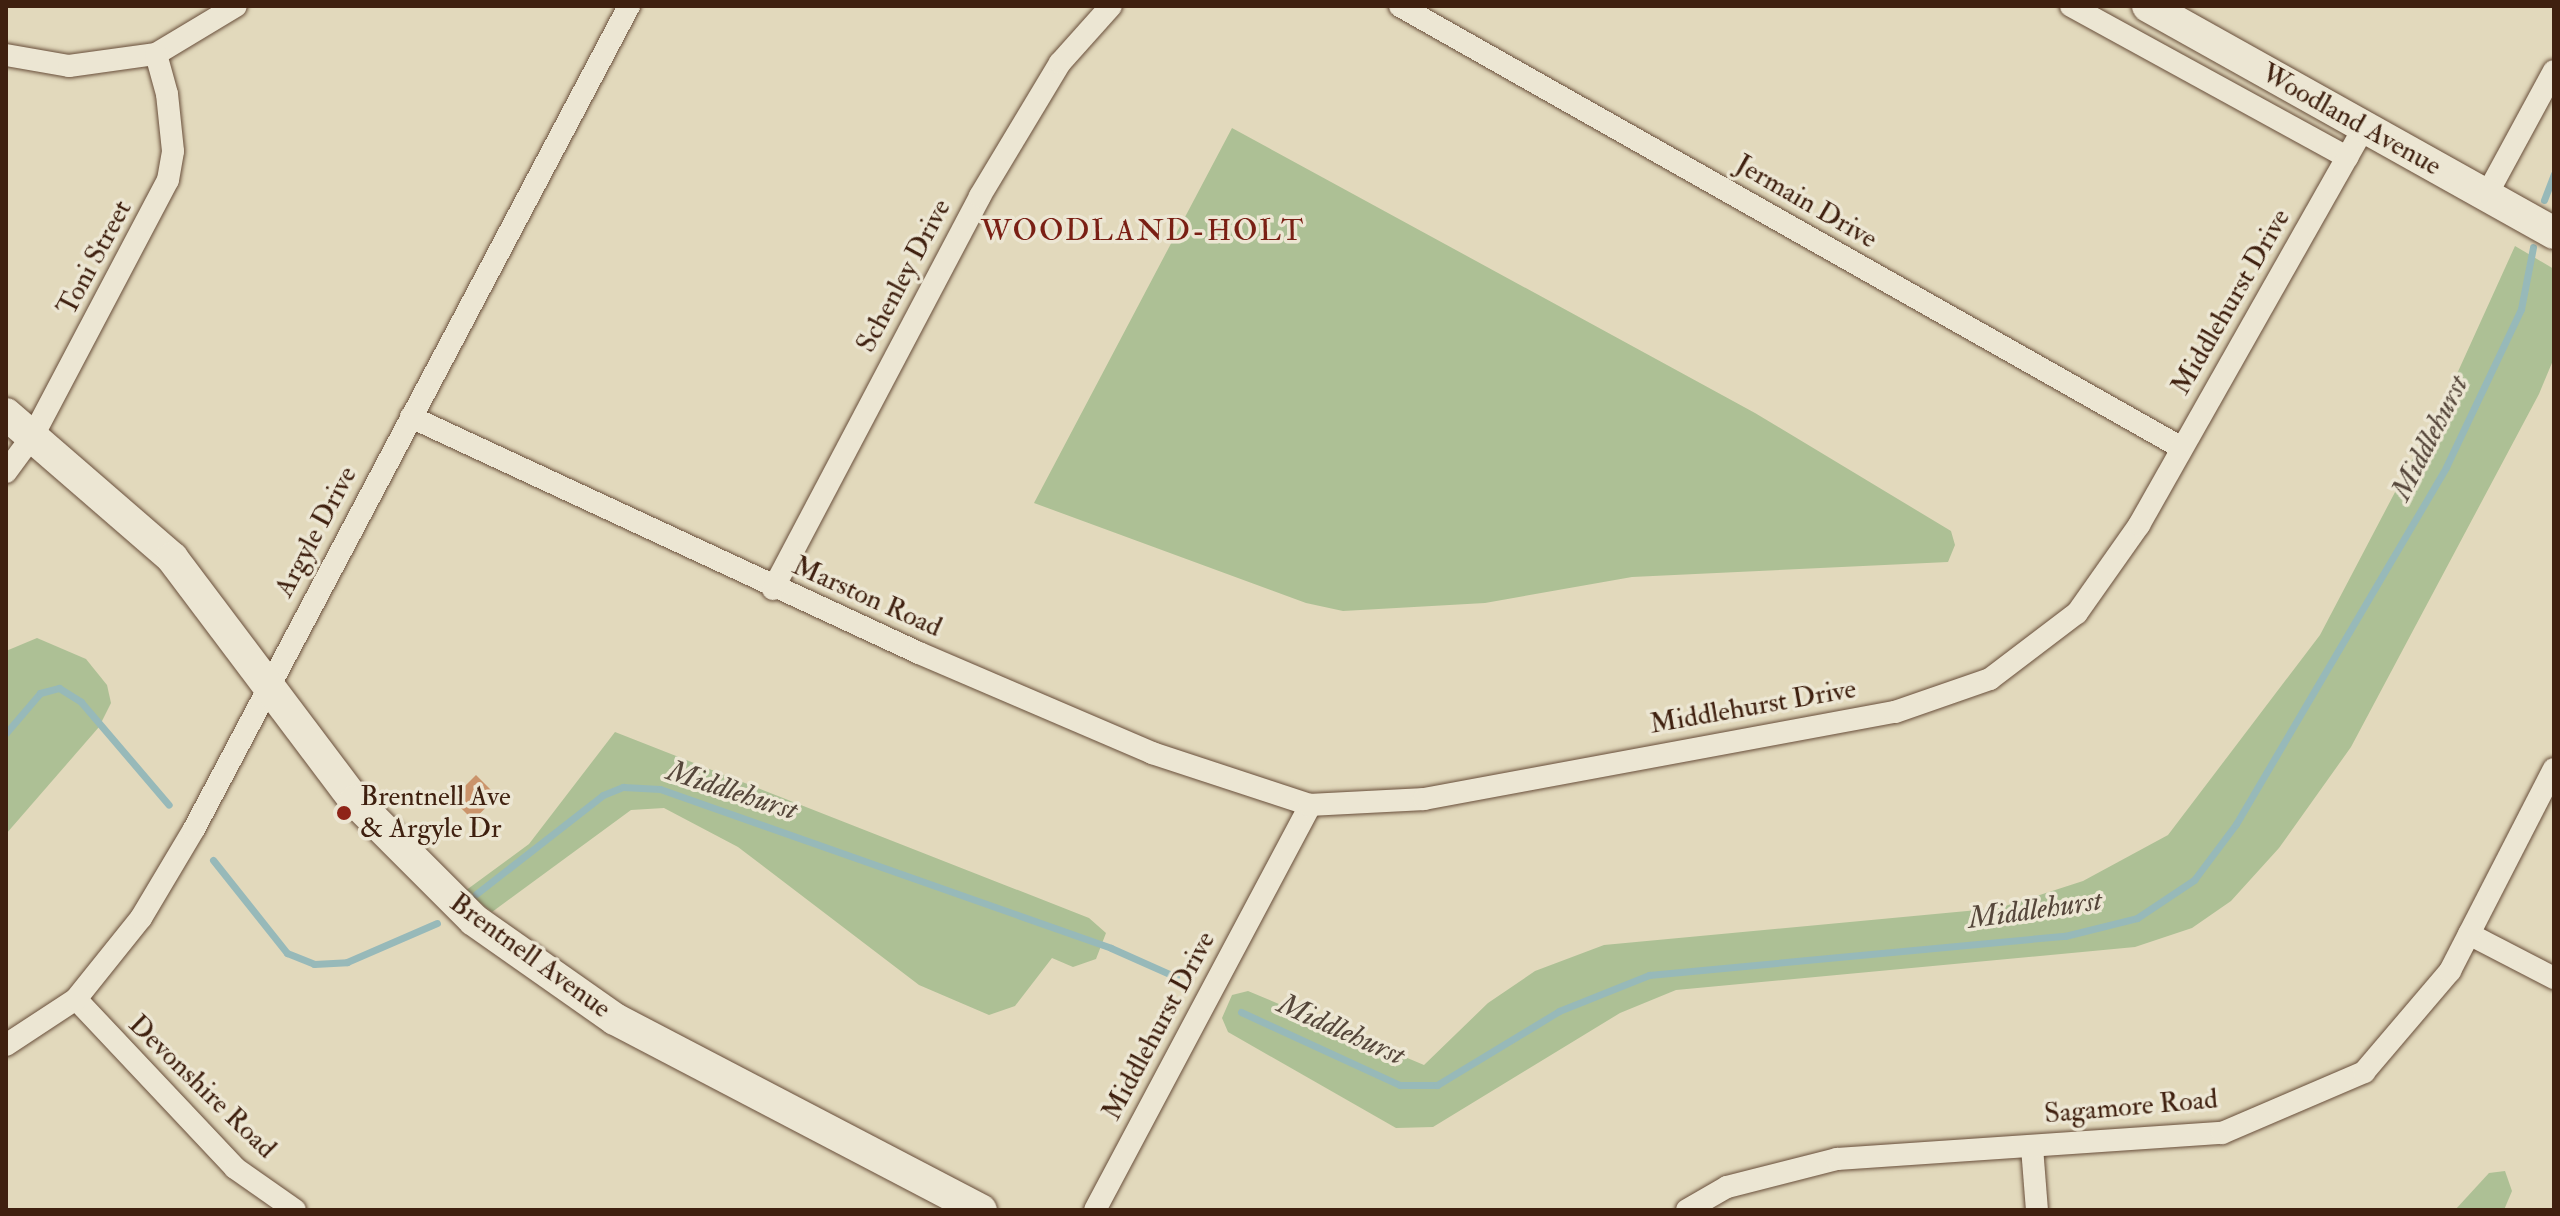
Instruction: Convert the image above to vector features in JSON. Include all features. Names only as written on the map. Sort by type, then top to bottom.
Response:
[{"type":"street","points":[[6,55],[69,66],[156,54],[236,6]]},
{"type":"street","name":"Argyle Drive","points":[[6,1045],[76,999],[141,918],[269,685],[629,6]]},
{"type":"street","name":"Schenley Drive","points":[[773,589],[980,196],[1060,63],[1111,6]]},
{"type":"street","name":"Jermain Drive","points":[[1400,6],[2182,448]]},
{"type":"street","points":[[2071,6],[2347,157]]},
{"type":"street","name":"Woodland Avenue","points":[[2148,6],[2554,233]]},
{"type":"street","name":"Toni Street","points":[[6,472],[34,434],[168,180],[173,151],[167,94],[156,54]]},
{"type":"street","points":[[2486,196],[2554,71]]},
{"type":"street","name":"Middlehurst Drive","points":[[1095,1210],[1310,805],[1424,799],[1895,712],[1990,679],[2077,613],[2139,525],[2364,128]]},
{"type":"street","name":"Brentnell Avenue","points":[[6,414],[34,434],[172,558],[269,685],[309,745],[424,874],[547,976],[615,1019],[981,1210]]},
{"type":"street","name":"Marston Road","points":[[411,417],[773,589],[1152,753],[1310,805]]},
{"type":"street","name":"Sagamore Road","points":[[1687,1210],[1727,1187],[1837,1159],[2222,1133],[2364,1072],[2450,971],[2554,769]]},
{"type":"street","points":[[2469,934],[2554,978]]},
{"type":"street","name":"Devonshire Road","points":[[76,999],[235,1168],[295,1210]]},
{"type":"street","points":[[2032,1147],[2037,1210]]},
{"type":"green space","points":[[1232,128],[1755,413],[1951,531],[1955,545],[1948,562],[1632,577],[1485,603],[1343,611],[1306,603],[1034,503]]},
{"type":"green space","points":[[2515,246],[2554,269],[2554,358],[2539,394],[2351,747],[2279,848],[2231,901],[2192,928],[2135,947],[1676,990],[1620,1013],[1433,1127],[1396,1128],[1228,1032],[1222,1018],[1232,995],[1248,991],[1424,1065],[1488,1003],[1535,971],[1604,945],[1999,908],[2083,881],[2168,835],[2320,635],[2456,376]]},
{"type":"green space","points":[[37,638],[86,659],[107,685],[111,703],[99,727],[6,834],[6,651]]},
{"type":"green space","points":[[615,732],[1089,918],[1106,933],[1096,959],[1073,967],[1052,958],[1015,1006],[989,1015],[919,985],[738,847],[664,808],[631,810],[492,912],[465,891],[529,844]]},
{"type":"green space","points":[[2505,1171],[2512,1191],[2504,1210],[2455,1210],[2489,1173]]},
{"type":"building","points":[[476,775],[497,796],[473,820],[452,799]]},
{"type":"waterway","name":"Middlehurst","points":[[2544,200],[2554,174]]},
{"type":"waterway","name":"Middlehurst","points":[[1241,1012],[1400,1085],[1437,1085],[1559,1011],[1649,975],[2065,936],[2137,918],[2194,880],[2236,824],[2446,467],[2521,309],[2533,247]]},
{"type":"waterway","name":"Middlehurst","points":[[6,733],[40,693],[59,688],[81,702],[169,805]]},
{"type":"waterway","name":"Middlehurst","points":[[476,894],[603,795],[623,787],[660,789],[1111,948],[1176,977]]},
{"type":"waterway","name":"Middlehurst","points":[[213,860],[287,953],[314,964],[347,962],[437,923]]},
{"type":"place","name":"Brentnell Ave & Argyle Dr","points":[[344,813]]},
{"type":"district","name":"WOODLAND-HOLT","points":[[1143,231]]}]
